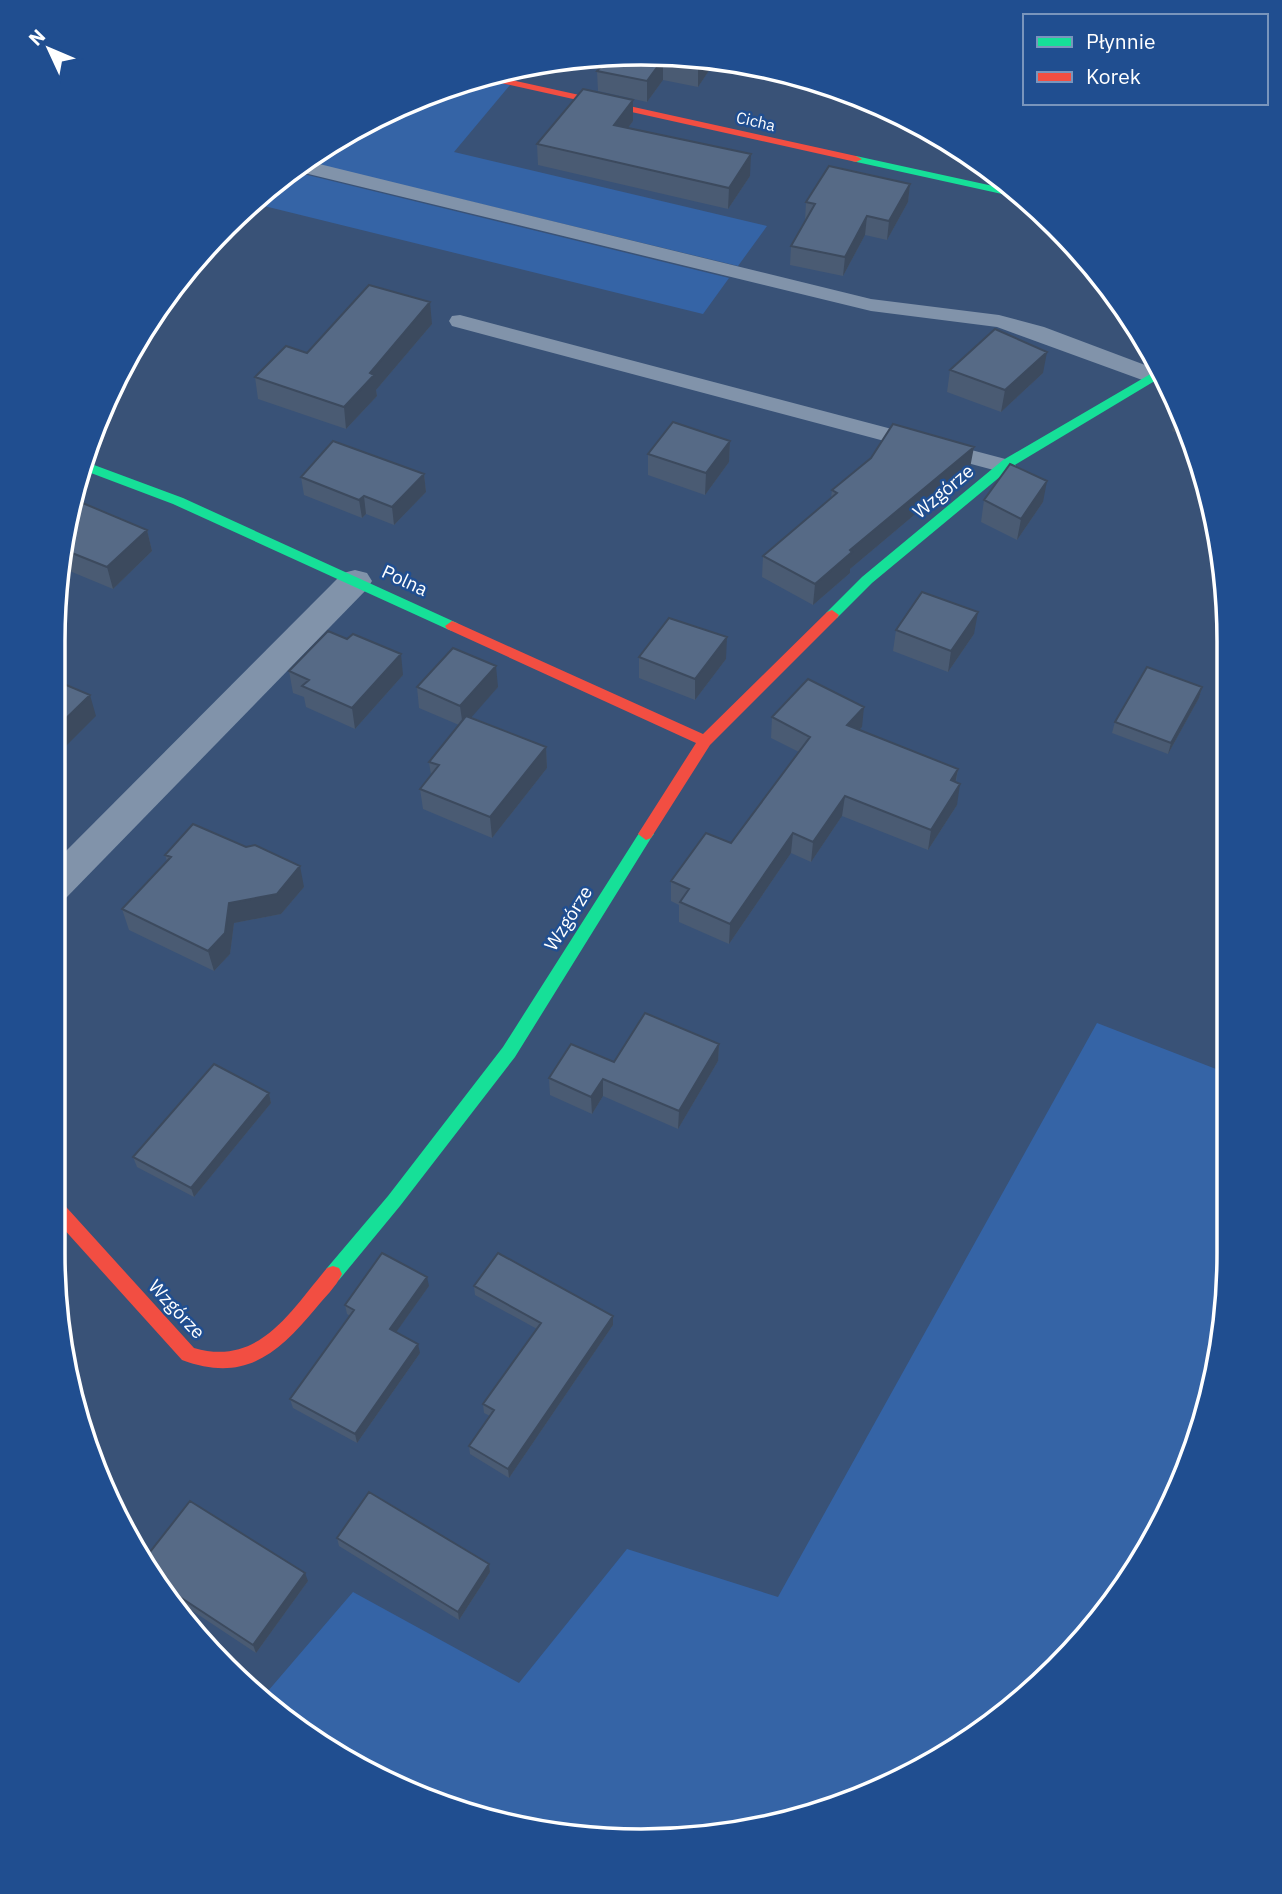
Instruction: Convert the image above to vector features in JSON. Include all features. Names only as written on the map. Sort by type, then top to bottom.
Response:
[{"type":"street","name":"Cicha","points":[[503,82],[1001,191]]},
{"type":"street","name":"Wzgórze","points":[[65,1217],[188,1354],[205,1362],[227,1362],[255,1354],[279,1337],[394,1201],[509,1052],[705,741],[867,580],[1005,466],[1153,377]]},
{"type":"street","name":"Polna","points":[[91,469],[178,501],[705,741]]},
{"type":"street","points":[[65,876],[355,580]]},
{"type":"lane","points":[[312,168],[871,305],[999,321],[1150,372]]},
{"type":"lane","points":[[460,321],[1005,466]]},
{"type":"shaded area","points":[[492,84],[510,85],[454,152],[767,226],[738,266],[317,164],[386,124],[420,109]]},
{"type":"shaded area","points":[[304,174],[729,278],[703,314],[264,206]]},
{"type":"shaded area","points":[[1097,1023],[1217,1069],[1216,1291],[1206,1365],[1187,1438],[1158,1508],[1120,1573],[1098,1604],[1074,1633],[1021,1686],[961,1732],[896,1770],[826,1799],[790,1810],[679,1828],[603,1828],[492,1810],[420,1785],[353,1752],[321,1732],[268,1691],[353,1592],[519,1683],[627,1549],[778,1597]]},
{"type":"building","points":[[658,65],[647,81],[597,71],[603,66]]},
{"type":"building","points":[[583,89],[633,100],[614,125],[751,154],[729,188],[537,144]]},
{"type":"building","points":[[829,166],[910,184],[889,221],[867,216],[845,257],[791,246],[815,204],[806,202]]},
{"type":"building","points":[[369,285],[430,302],[370,373],[374,375],[344,407],[255,377],[286,346],[307,353]]},
{"type":"building","points":[[995,329],[1047,352],[1005,390],[950,370]]},
{"type":"building","points":[[673,422],[730,441],[706,473],[648,454]]},
{"type":"building","points":[[893,424],[974,447],[850,550],[852,552],[815,584],[763,556],[837,493],[832,490],[871,458]]},
{"type":"building","points":[[333,441],[424,474],[392,507],[364,496],[359,500],[301,477]]},
{"type":"building","points":[[1010,464],[1047,481],[1021,519],[984,500]]},
{"type":"building","points":[[82,503],[147,530],[107,567],[72,553]]},
{"type":"building","points":[[922,592],[978,612],[951,651],[896,630]]},
{"type":"building","points":[[669,618],[727,637],[695,679],[639,657]]},
{"type":"building","points":[[328,631],[347,639],[353,634],[401,654],[352,708],[302,686],[309,680],[289,671]]},
{"type":"building","points":[[453,648],[496,666],[460,706],[417,687]]},
{"type":"building","points":[[1147,667],[1202,687],[1171,743],[1115,722]]},
{"type":"building","points":[[808,679],[864,707],[847,725],[958,769],[951,780],[960,784],[931,830],[845,796],[813,842],[793,833],[730,924],[680,902],[689,889],[671,881],[706,833],[731,843],[810,737],[772,717]]},
{"type":"building","points":[[65,684],[90,695],[65,719]]},
{"type":"building","points":[[466,716],[546,747],[490,817],[420,789],[439,765],[429,762]]},
{"type":"building","points":[[193,824],[246,847],[255,845],[300,866],[277,894],[229,903],[225,933],[208,951],[122,909],[171,857],[165,855]]},
{"type":"building","points":[[645,1013],[719,1044],[679,1111],[603,1079],[591,1097],[549,1078],[571,1044],[614,1062]]},
{"type":"building","points":[[214,1064],[269,1093],[191,1188],[133,1157]]},
{"type":"building","points":[[382,1253],[427,1277],[390,1329],[418,1344],[355,1434],[290,1399],[354,1310],[345,1305]]},
{"type":"building","points":[[498,1253],[613,1316],[508,1469],[469,1446],[494,1410],[483,1404],[541,1323],[474,1286]]},
{"type":"building","points":[[369,1492],[489,1564],[458,1612],[337,1538]]},
{"type":"building","points":[[190,1501],[305,1573],[253,1645],[178,1596],[149,1553]]},
{"type":"traffic: fast","points":[[856,159],[1001,191]]},
{"type":"traffic: fast","points":[[832,615],[867,580],[1008,463],[1153,377]]},
{"type":"traffic: fast","points":[[91,469],[178,501],[452,626]]},
{"type":"traffic: fast","points":[[333,1274],[394,1201],[509,1052],[646,834]]},
{"type":"traffic: jam","points":[[504,82],[856,159]]},
{"type":"traffic: jam","points":[[646,834],[705,741],[832,615]]},
{"type":"traffic: jam","points":[[452,626],[705,741]]},
{"type":"traffic: jam","points":[[65,1217],[188,1354],[212,1361],[234,1361],[253,1354],[271,1342],[288,1327],[333,1274]]}]
